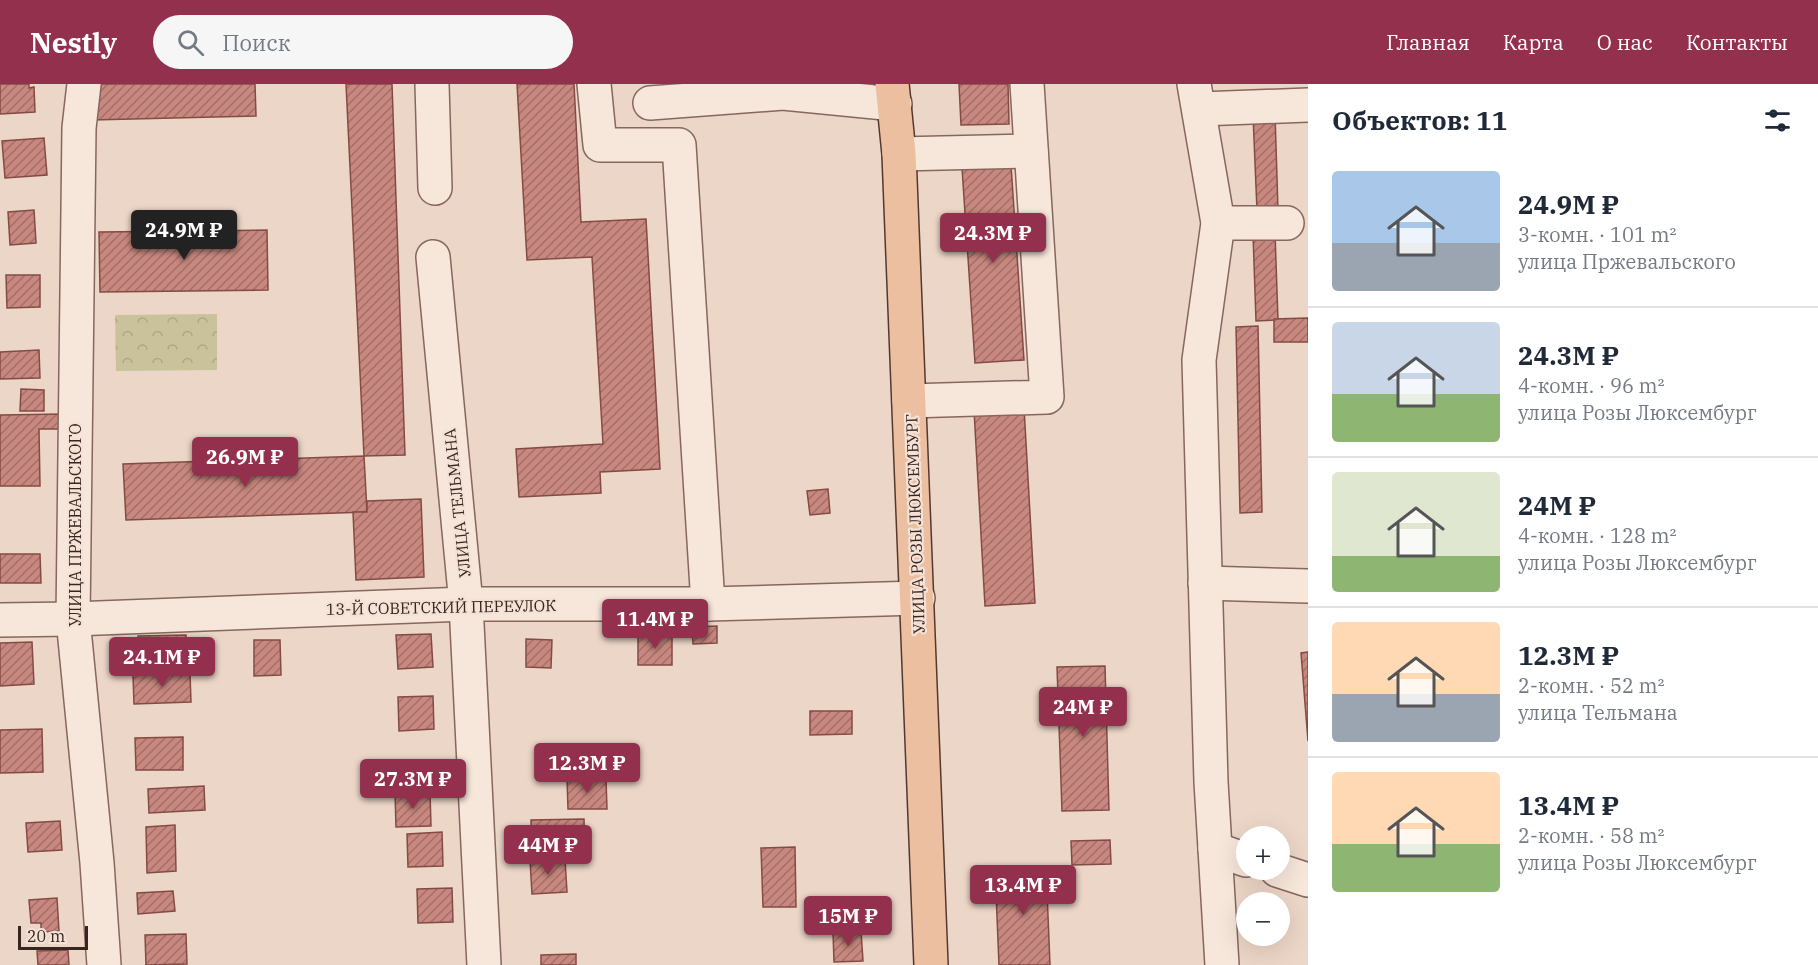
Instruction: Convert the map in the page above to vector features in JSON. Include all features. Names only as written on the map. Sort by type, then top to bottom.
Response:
[{"type":"main road","name":"УЛИЦА РОЗЫ ЛЮКСЕМБУРГ","points":[[893,94],[899,154],[932,965]]},
{"type":"street","name":"УЛИЦА ПРЖЕВАЛЬСКОГО","points":[[84,84],[79,128],[73,619],[97,863],[104,965]]},
{"type":"street","points":[[432,84],[435,188]]},
{"type":"street","points":[[594,84],[600,145],[679,144],[708,604]]},
{"type":"street","points":[[909,401],[1047,396],[1027,84]]},
{"type":"street","points":[[650,103],[783,89],[893,94]]},
{"type":"street","points":[[1222,965],[1210,782],[1199,360],[1218,223],[1197,96],[1308,105]]},
{"type":"street","points":[[899,154],[1031,151]]},
{"type":"street","points":[[1218,223],[1287,223]]},
{"type":"street","name":"УЛИЦА ТЕЛЬМАНА","points":[[433,257],[466,604],[484,965]]},
{"type":"street","points":[[1205,583],[1308,586]]},
{"type":"street","name":"13-Й СОВЕТСКИЙ ПЕРЕУЛОК","points":[[0,620],[466,604],[708,604],[918,598]]},
{"type":"street","points":[[1215,849],[1236,856]]},
{"type":"street","points":[[1290,874],[1308,880]]},
{"type":"green space","points":[[217,314],[217,370],[116,371],[115,315]]},
{"type":"building","points":[[0,84],[29,84],[29,88],[34,87],[35,112],[0,114]]},
{"type":"building","points":[[91,84],[255,84],[256,116],[92,120]]},
{"type":"building","points":[[346,84],[392,84],[405,455],[364,456]]},
{"type":"building","points":[[517,84],[574,84],[581,222],[646,219],[660,469],[600,472],[601,493],[519,497],[516,449],[603,444],[592,257],[527,260]]},
{"type":"building","points":[[959,84],[1008,84],[1009,124],[961,125]]},
{"type":"building","points":[[1275,114],[1278,210],[1257,211],[1253,115]]},
{"type":"building","points":[[44,138],[47,175],[5,178],[2,141]]},
{"type":"building","points":[[1011,165],[1024,360],[975,363],[962,168]]},
{"type":"building","points":[[34,210],[36,243],[10,245],[8,212]]},
{"type":"building","points":[[267,230],[268,290],[100,292],[99,232]]},
{"type":"building","points":[[1275,233],[1278,320],[1256,321],[1253,234]]},
{"type":"building","points":[[6,275],[40,275],[40,307],[7,308]]},
{"type":"building","points":[[1308,318],[1308,342],[1274,342],[1274,319]]},
{"type":"building","points":[[1258,326],[1262,512],[1240,513],[1236,327]]},
{"type":"building","points":[[39,350],[40,378],[0,379],[0,352]]},
{"type":"building","points":[[21,389],[44,390],[44,411],[20,411]]},
{"type":"building","points":[[1024,407],[1035,603],[985,606],[974,410]]},
{"type":"building","points":[[63,414],[63,429],[39,429],[40,486],[0,486],[0,415]]},
{"type":"building","points":[[364,456],[367,512],[126,520],[123,464]]},
{"type":"building","points":[[828,489],[830,513],[810,515],[807,491]]},
{"type":"building","points":[[421,499],[424,577],[356,580],[353,512],[367,512],[367,501]]},
{"type":"building","points":[[0,554],[40,554],[41,583],[0,583]]},
{"type":"building","points":[[717,626],[717,643],[693,644],[692,627]]},
{"type":"building","points":[[431,634],[433,667],[398,669],[396,635]]},
{"type":"building","points":[[638,634],[672,634],[672,665],[638,665]]},
{"type":"building","points":[[186,635],[187,665],[139,666],[138,636]]},
{"type":"building","points":[[526,639],[552,640],[551,668],[526,667]]},
{"type":"building","points":[[254,640],[280,640],[281,675],[254,676]]},
{"type":"building","points":[[32,642],[34,684],[0,686],[0,643]]},
{"type":"building","points":[[1308,652],[1308,741],[1301,653]]},
{"type":"building","points":[[1105,666],[1109,810],[1062,811],[1057,667]]},
{"type":"building","points":[[190,673],[191,702],[134,704],[133,675]]},
{"type":"building","points":[[433,696],[434,729],[399,731],[398,697]]},
{"type":"building","points":[[810,711],[852,711],[852,734],[810,735]]},
{"type":"building","points":[[42,729],[43,772],[0,773],[0,730]]},
{"type":"building","points":[[183,737],[183,770],[136,770],[135,738]]},
{"type":"building","points":[[567,779],[606,779],[607,809],[568,809]]},
{"type":"building","points":[[204,786],[205,810],[149,813],[148,789]]},
{"type":"building","points":[[430,792],[431,826],[396,827],[395,793]]},
{"type":"building","points":[[584,819],[585,851],[532,853],[531,820]]},
{"type":"building","points":[[60,821],[62,850],[28,852],[26,823]]},
{"type":"building","points":[[175,825],[176,871],[147,873],[146,827]]},
{"type":"building","points":[[442,832],[443,866],[408,867],[407,834]]},
{"type":"building","points":[[1110,840],[1111,864],[1072,865],[1071,841]]},
{"type":"building","points":[[795,847],[796,907],[763,907],[761,848]]},
{"type":"building","points":[[565,859],[567,892],[532,894],[530,860]]},
{"type":"building","points":[[1046,866],[1050,965],[999,965],[995,868]]},
{"type":"building","points":[[452,888],[453,922],[418,923],[417,889]]},
{"type":"building","points":[[173,891],[175,911],[138,914],[137,893]]},
{"type":"building","points":[[57,898],[59,931],[41,932],[41,923],[31,923],[29,900]]},
{"type":"building","points":[[861,931],[863,961],[834,962],[833,932]]},
{"type":"building","points":[[186,934],[187,964],[146,965],[145,935]]},
{"type":"building","points":[[68,950],[69,965],[38,965],[37,951]]},
{"type":"building","points":[[576,954],[576,965],[541,965],[541,955]]}]
